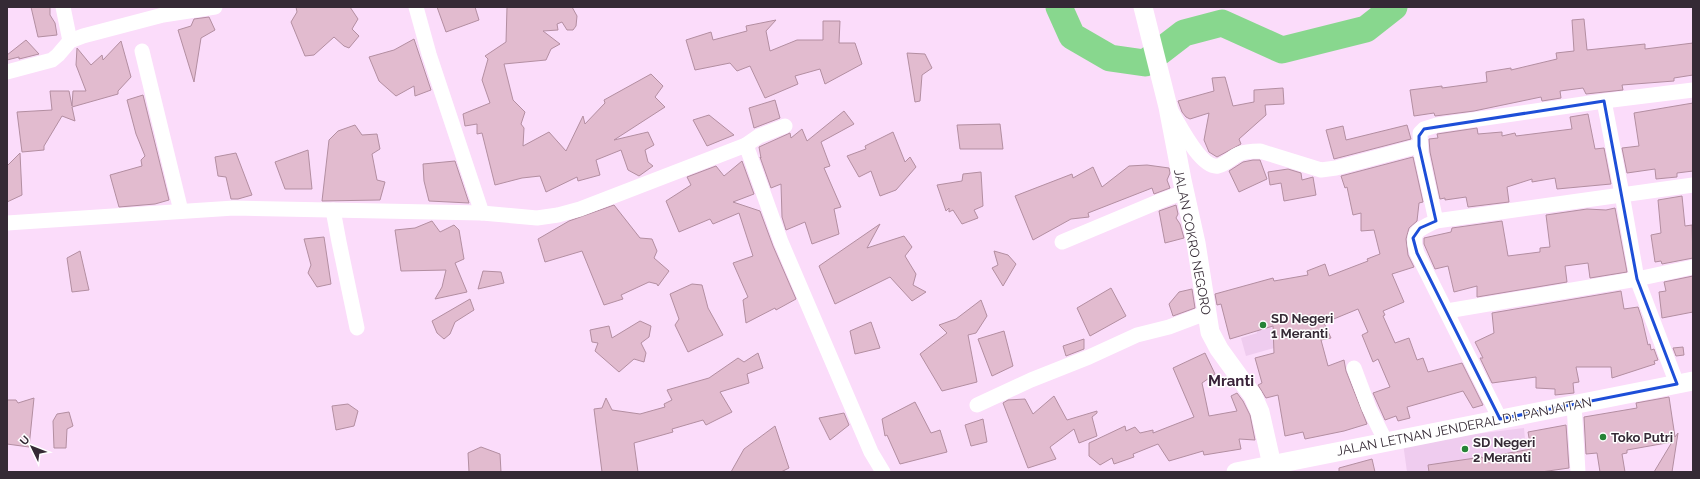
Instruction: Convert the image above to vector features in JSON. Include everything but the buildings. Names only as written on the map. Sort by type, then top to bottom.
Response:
[{"type":"street","points":[[63,7],[70,41]]},
{"type":"street","points":[[7,72],[52,60],[58,56],[70,41],[83,36],[163,15],[215,7]]},
{"type":"street","points":[[416,7],[429,54],[482,213]]},
{"type":"street","name":"JALAN COKRO NEGORO","points":[[1143,7],[1168,107],[1184,192],[1196,243],[1210,332],[1219,349],[1253,396],[1260,412],[1272,465]]},
{"type":"street","points":[[142,50],[181,210]]},
{"type":"street","points":[[1436,221],[1419,146],[1420,133],[1424,129],[1436,124],[1693,90]]},
{"type":"street","points":[[1604,101],[1637,279],[1685,383]]},
{"type":"street","points":[[1168,107],[1200,157],[1214,166],[1223,164],[1239,154],[1260,152],[1321,170],[1336,168],[1419,146]]},
{"type":"street","points":[[7,223],[181,210],[234,208],[482,213],[537,218],[558,215],[580,208],[746,145],[758,136],[785,126]]},
{"type":"street","points":[[746,145],[781,242],[871,452],[883,472]]},
{"type":"street","points":[[1500,419],[1417,253],[1414,244],[1416,232],[1436,221],[1693,185]]},
{"type":"street","points":[[1062,242],[1184,192]]},
{"type":"street","points":[[333,210],[358,328]]},
{"type":"street","points":[[1447,311],[1637,279],[1693,266]]},
{"type":"street","points":[[977,405],[1031,380],[1089,357],[1138,335],[1169,327],[1206,313]]},
{"type":"street","points":[[1354,368],[1369,408],[1386,442]]},
{"type":"street","name":"JALAN LETNAN JENDERAL D.I. PANJAITAN","points":[[1236,472],[1685,383]]},
{"type":"street","points":[[1574,404],[1578,472]]},
{"type":"highlighted area","points":[[1604,101],[1637,279],[1677,384],[1500,419],[1417,253],[1413,238],[1420,228],[1436,221],[1419,146],[1419,136],[1424,129]]},
{"type":"shaded area","name":"SD Negeri 1 Meranti","points":[[1253,311],[1270,316],[1274,348],[1246,356],[1241,338],[1257,333]]},
{"type":"shaded area","name":"SD Negeri 2 Meranti","points":[[1524,428],[1526,450],[1537,447],[1542,472],[1407,472],[1403,443]]},
{"type":"waterway","points":[[1059,7],[1072,36],[1110,58],[1145,63],[1184,33],[1222,23],[1282,50],[1366,29],[1394,7]]},
{"type":"place","name":"SD Negeri 1 Meranti","points":[[1263,325]]},
{"type":"place","name":"Toko Putri","points":[[1603,437]]},
{"type":"place","name":"SD Negeri 2 Meranti","points":[[1465,449]]},
{"type":"district","name":"Mranti","points":[[1231,381]]}]
